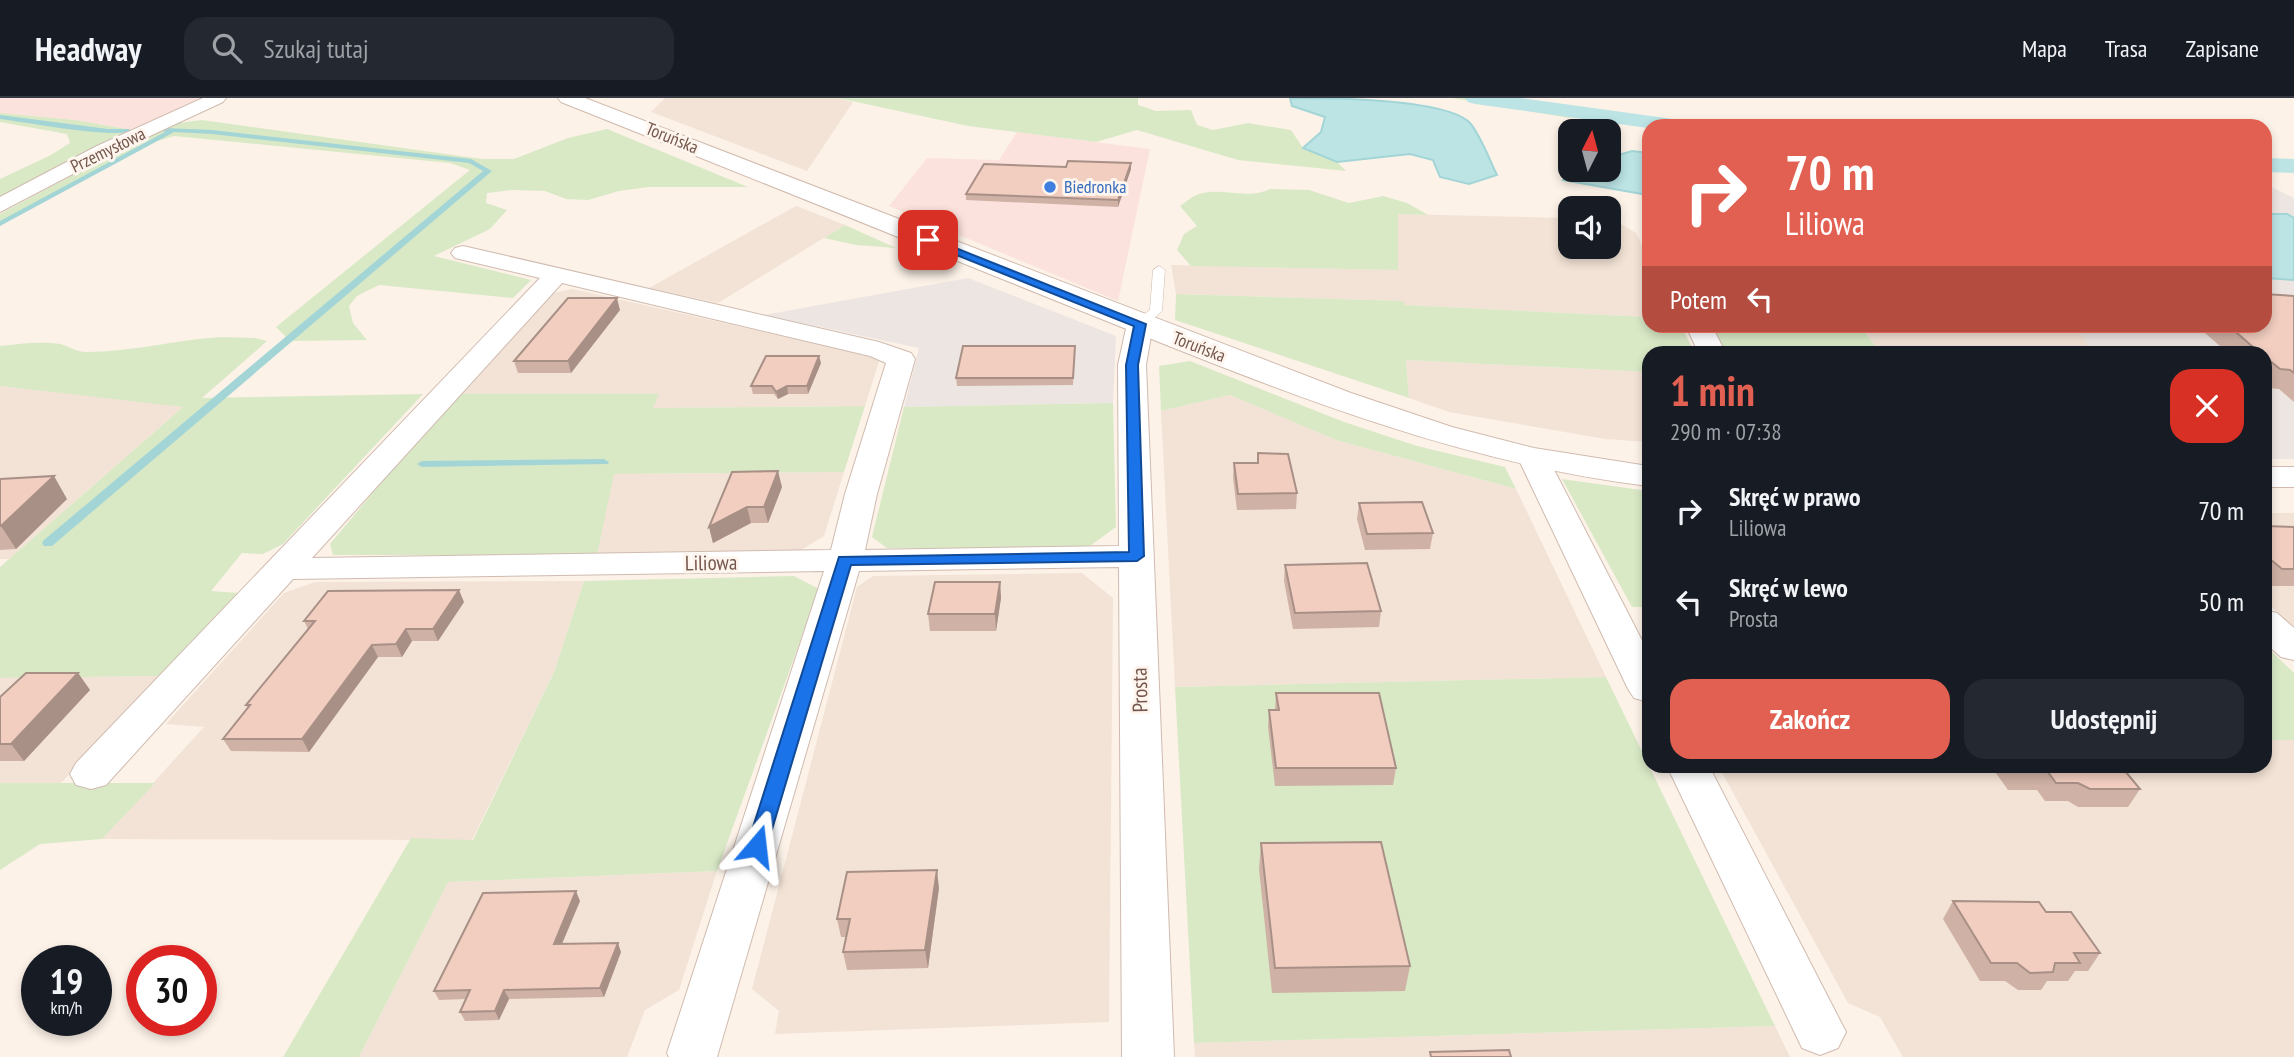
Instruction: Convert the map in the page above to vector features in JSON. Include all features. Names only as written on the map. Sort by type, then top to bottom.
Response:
[{"type":"main road","name":"Toruńska","points":[[568,98],[1340,400],[1440,434],[1533,458],[1642,475]]},
{"type":"main road","points":[[2272,477],[2294,477]]},
{"type":"street","name":"Przemysłowa","points":[[0,206],[104,150],[217,98]]},
{"type":"street","points":[[463,253],[879,350],[901,359],[861,494],[845,561],[693,1053]]},
{"type":"street","points":[[91,774],[285,569],[556,275]]},
{"type":"street","name":"Prosta","points":[[1140,324],[1132,365],[1148,1057]]},
{"type":"street","points":[[1533,458],[1642,677]]},
{"type":"street","name":"Liliowa","points":[[285,569],[1137,556]]},
{"type":"street","points":[[2272,628],[2294,648]]},
{"type":"street","points":[[1692,773],[1821,1032]]},
{"type":"lane","points":[[1140,324],[1156,311],[1159,270]]},
{"type":"shaded area","points":[[0,98],[202,98],[131,130],[75,120],[0,113]]},
{"type":"shaded area","points":[[665,98],[838,98],[853,102],[807,171],[651,112]]},
{"type":"shaded area","points":[[1017,132],[1150,149],[1118,301],[889,206],[927,158],[999,160]]},
{"type":"shaded area","points":[[2272,187],[2294,198],[2294,459],[2272,459],[2272,346],[2089,346],[2080,333],[2272,333]]},
{"type":"shaded area","points":[[796,206],[845,225],[718,303],[649,288]]},
{"type":"shaded area","points":[[1398,214],[1558,218],[1558,259],[1621,259],[1621,224],[1636,233],[1642,246],[1642,317],[1405,305],[1402,301],[1176,294],[1171,265],[1397,270]]},
{"type":"shaded area","points":[[968,278],[1116,336],[1113,403],[904,407],[919,348],[764,315]]},
{"type":"shaded area","points":[[573,289],[880,358],[865,406],[652,408],[658,394],[459,394],[553,293]]},
{"type":"shaded area","points":[[1865,333],[2081,333],[2089,346],[1876,346]]},
{"type":"shaded area","points":[[1406,360],[1642,372],[1642,442],[1605,439],[1449,412],[1409,398]]},
{"type":"shaded area","points":[[0,386],[184,406],[9,559],[0,559]]},
{"type":"shaded area","points":[[1230,395],[1336,440],[1516,489],[1606,677],[1175,687],[1161,411]]},
{"type":"shaded area","points":[[844,472],[824,536],[798,552],[597,555],[613,474]]},
{"type":"shaded area","points":[[2272,513],[2294,513],[2294,627],[2272,607]]},
{"type":"shaded area","points":[[1082,573],[1113,598],[1109,1022],[775,1034],[779,1011],[752,989],[857,587],[873,576]]},
{"type":"shaded area","points":[[584,581],[554,672],[472,840],[102,839],[204,727],[166,724],[284,593],[315,582]]},
{"type":"shaded area","points":[[159,676],[61,783],[0,783],[0,678]]},
{"type":"shaded area","points":[[2272,740],[2294,740],[2294,1057],[1903,1057],[1880,1017],[1848,1003],[1722,773],[2272,773]]},
{"type":"shaded area","points":[[717,871],[679,990],[645,1010],[627,1057],[359,1057],[448,882]]},
{"type":"shaded area","points":[[1775,1026],[1790,1057],[1195,1057],[1194,1043]]},
{"type":"green space","points":[[838,98],[1138,98],[1138,105],[1156,111],[1191,110],[1197,125],[1213,130],[1248,123],[1291,130],[1303,148],[1337,162],[1346,171],[1238,160],[1137,130],[1096,142],[968,126]]},
{"type":"green space","points":[[1452,98],[1505,98],[1576,108],[1570,118]]},
{"type":"green space","points":[[0,113],[75,120],[138,131],[0,202],[0,179],[70,143],[67,134],[0,122]]},
{"type":"green space","points":[[202,120],[482,159],[514,159],[568,138],[607,129],[748,187],[648,187],[619,191],[588,200],[566,199],[545,191],[512,190],[487,193],[486,203],[507,210],[490,229],[434,256],[531,280],[513,298],[379,285],[357,296],[349,306],[353,323],[367,340],[290,341],[276,327],[470,170],[450,163],[174,136],[151,143],[0,224],[0,214],[155,131],[178,123]]},
{"type":"green space","points":[[1270,189],[1309,190],[1349,203],[1383,196],[1407,203],[1428,215],[1398,214],[1398,270],[1191,266],[1177,250],[1184,234],[1197,226],[1180,206],[1191,198],[1208,192],[1244,194]]},
{"type":"green space","points":[[845,225],[896,248],[856,245],[824,238]]},
{"type":"green space","points":[[1176,294],[1403,301],[1405,305],[1642,317],[1642,333],[1685,333],[1691,346],[1642,346],[1642,372],[1406,360],[1409,398],[1175,320]]},
{"type":"green space","points":[[1715,333],[1865,333],[1876,346],[1721,346]]},
{"type":"green space","points":[[221,337],[267,341],[202,398],[423,394],[283,544],[263,554],[242,553],[211,591],[239,593],[159,676],[0,678],[0,567],[183,407],[0,386],[0,346],[53,343],[82,352]]},
{"type":"green space","points":[[1190,361],[1344,422],[1417,446],[1505,467],[1516,489],[1336,440],[1230,395],[1161,411],[1159,366]]},
{"type":"green space","points":[[459,394],[659,394],[653,408],[865,406],[844,472],[614,474],[597,555],[333,555],[330,544],[426,429]]},
{"type":"green space","points":[[1113,403],[1116,527],[1086,549],[887,548],[872,537],[904,407]]},
{"type":"green space","points":[[1562,479],[1642,490],[1642,607],[1632,607]]},
{"type":"green space","points":[[794,576],[819,589],[717,871],[448,882],[359,1057],[283,1057],[411,838],[473,840],[554,672],[584,581]]},
{"type":"green space","points":[[2272,652],[2294,673],[2294,740],[2272,740]]},
{"type":"green space","points":[[1606,677],[1642,751],[1642,773],[1652,773],[1775,1026],[1194,1043],[1175,687]]},
{"type":"green space","points":[[0,783],[155,783],[102,839],[40,844],[0,870]]},
{"type":"water","points":[[1290,98],[1384,101],[1412,104],[1457,115],[1474,128],[1497,175],[1469,184],[1440,177],[1433,160],[1410,154],[1337,162],[1303,148],[1321,132],[1325,117],[1292,106]]},
{"type":"water","points":[[1632,151],[1642,152],[1642,194],[1574,182],[1621,182],[1621,154]]},
{"type":"water","points":[[2272,214],[2287,214],[2294,218],[2294,280],[2272,278]]},
{"type":"building","name":"Biedronka","points":[[1068,161],[1131,163],[1118,200],[966,194],[984,164],[1066,167]]},
{"type":"building","points":[[2272,295],[2294,296],[2294,373],[2280,369],[2272,362],[2272,346],[2252,346],[2237,333],[2272,333]]},
{"type":"building","points":[[568,298],[617,298],[568,361],[514,361]]},
{"type":"building","points":[[963,346],[1075,346],[1073,378],[956,378]]},
{"type":"building","points":[[766,356],[819,356],[807,386],[787,386],[776,392],[772,386],[751,386]]},
{"type":"building","points":[[1258,453],[1288,454],[1297,493],[1238,494],[1234,463],[1258,463]]},
{"type":"building","points":[[778,471],[764,507],[747,507],[709,527],[732,472]]},
{"type":"building","points":[[54,476],[1,526],[0,526],[0,479]]},
{"type":"building","points":[[1422,502],[1433,533],[1367,534],[1359,503]]},
{"type":"building","points":[[2272,526],[2294,527],[2294,569],[2282,569],[2272,561]]},
{"type":"building","points":[[1367,563],[1381,611],[1295,613],[1285,565]]},
{"type":"building","points":[[935,582],[1000,582],[995,614],[928,614]]},
{"type":"building","points":[[459,590],[433,629],[406,629],[396,644],[372,645],[302,739],[223,739],[250,705],[246,705],[315,621],[304,621],[328,591]]},
{"type":"building","points":[[26,673],[78,673],[11,744],[0,744],[0,697]]},
{"type":"building","points":[[1276,693],[1379,693],[1396,768],[1276,768],[1269,710],[1279,710]]},
{"type":"building","points":[[2049,773],[2127,773],[2140,789],[2090,789],[2078,783],[2056,783]]},
{"type":"building","points":[[1381,842],[1410,966],[1275,968],[1261,843]]},
{"type":"building","points":[[937,870],[925,950],[843,952],[850,919],[837,919],[847,872]]},
{"type":"building","points":[[576,891],[554,944],[618,943],[600,988],[504,990],[495,1011],[460,1012],[470,990],[434,991],[483,893]]},
{"type":"building","points":[[1953,901],[2039,902],[2046,912],[2071,912],[2100,953],[2074,953],[2080,963],[2055,963],[2053,972],[2030,973],[2017,963],[1991,963]]},
{"type":"building","points":[[1509,1050],[1511,1057],[1431,1057],[1430,1052]]},
{"type":"waterway","points":[[1475,98],[1642,121]]},
{"type":"waterway","points":[[0,117],[108,131],[129,131]]},
{"type":"waterway","points":[[48,543],[488,171],[471,161],[212,132],[164,130]]},
{"type":"waterway","points":[[0,224],[172,131]]},
{"type":"waterway","points":[[2272,165],[2294,166]]},
{"type":"waterway","points":[[422,464],[604,462]]},
{"type":"place","name":"Biedronka","points":[[1050,187]]},
{"type":"route","points":[[757,846],[845,561],[1137,556],[1132,365],[1140,324],[928,240]]}]
